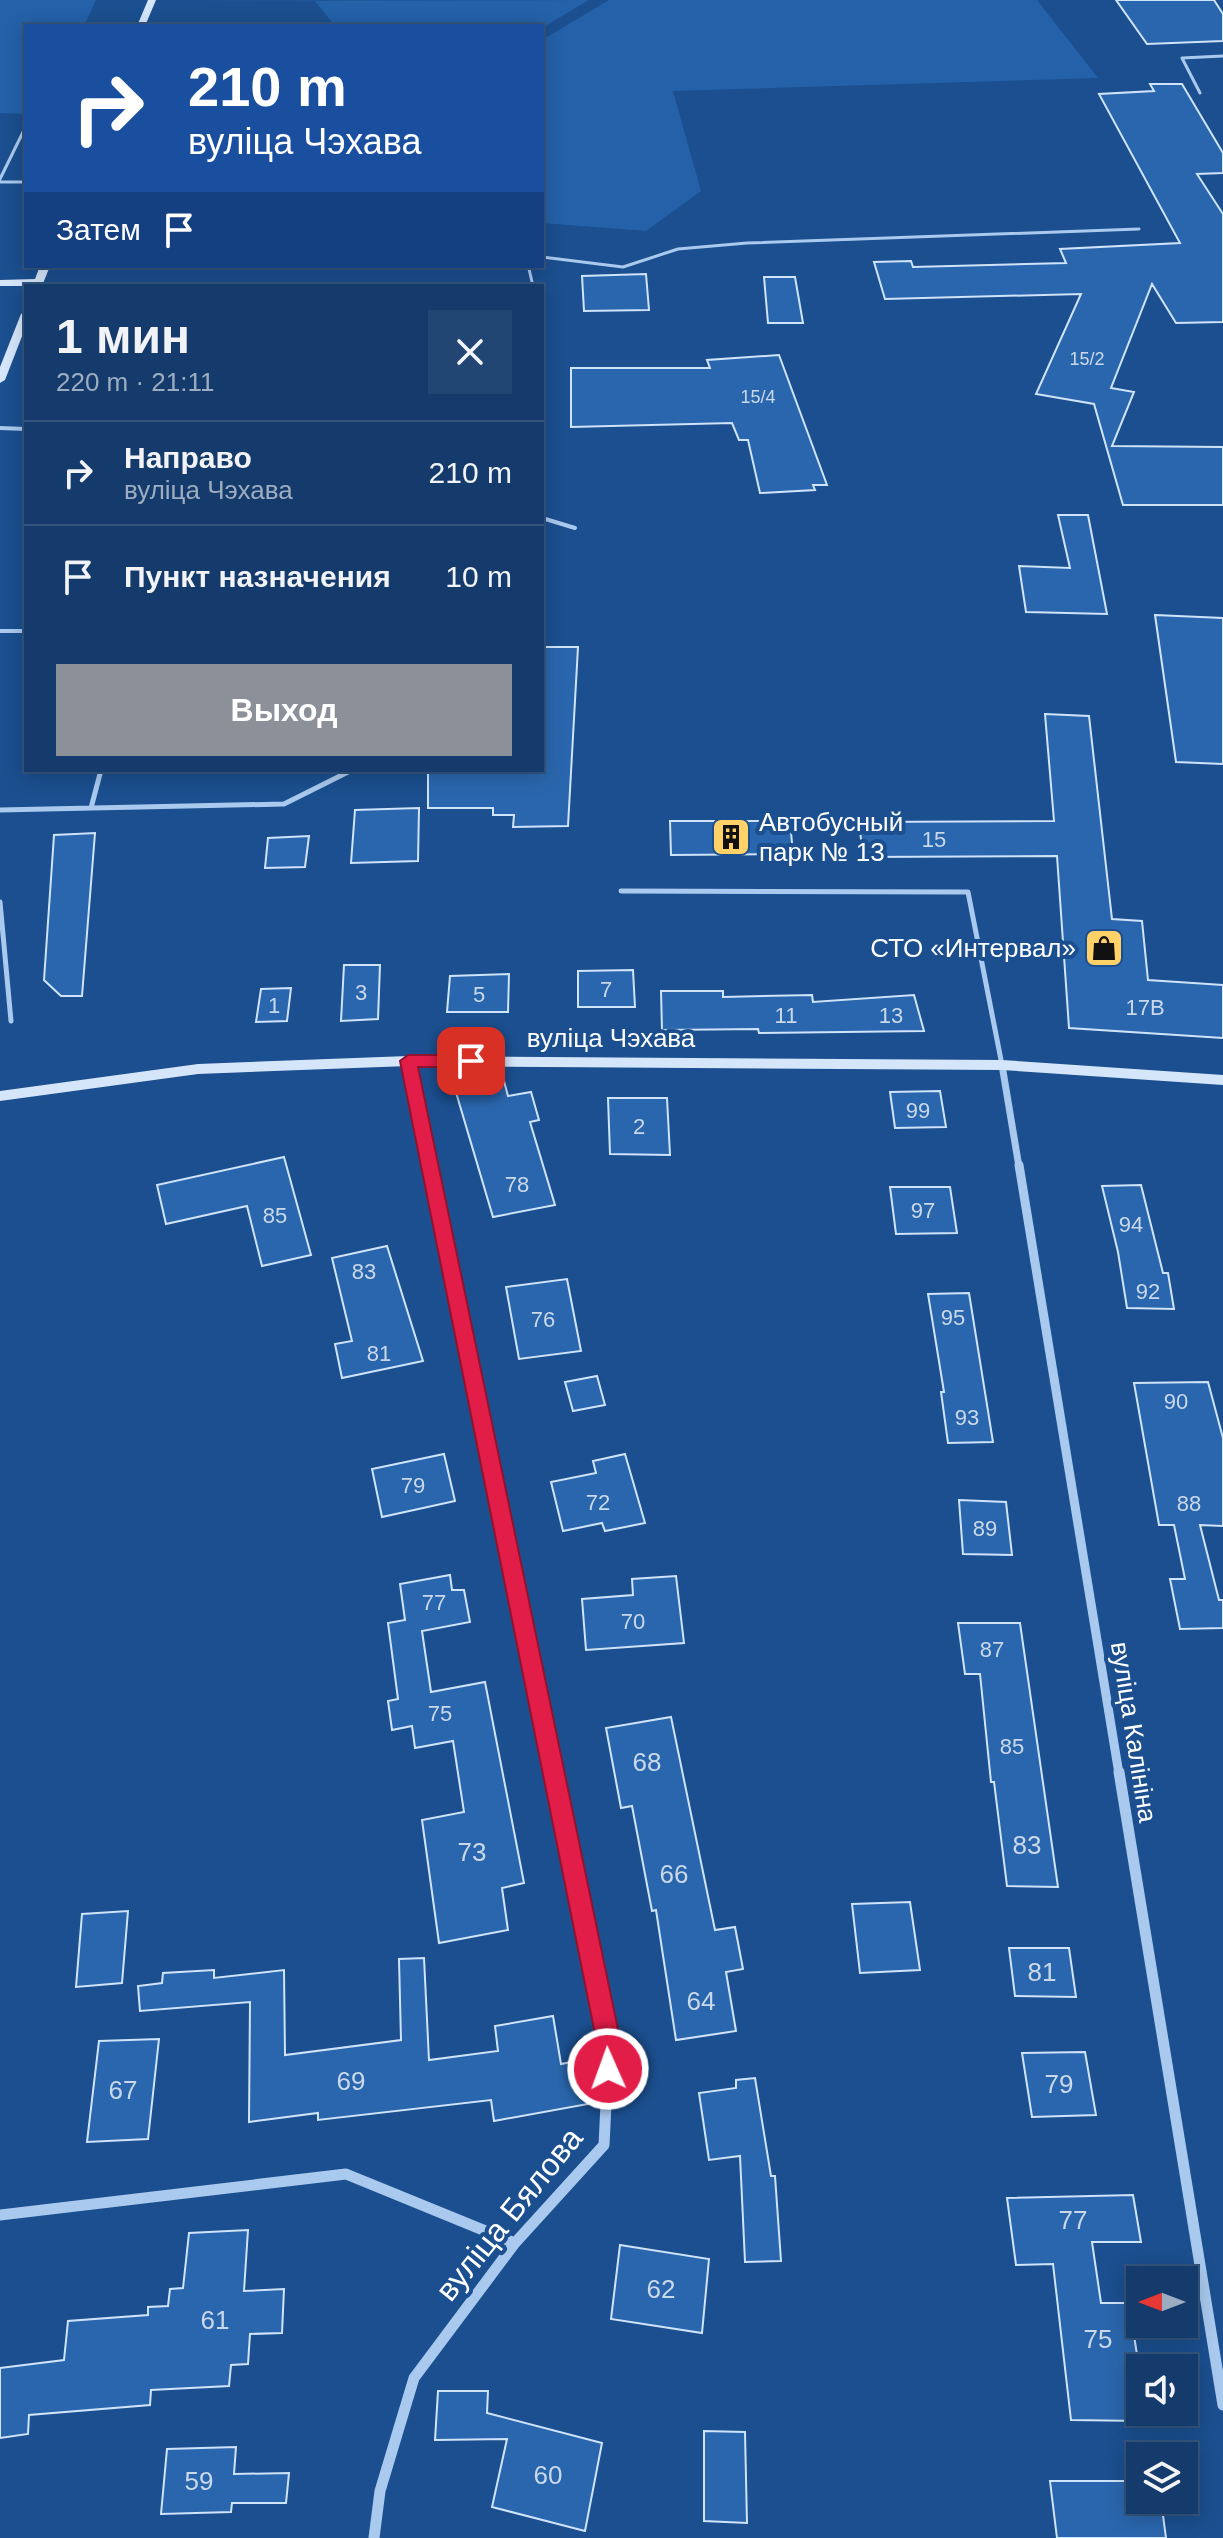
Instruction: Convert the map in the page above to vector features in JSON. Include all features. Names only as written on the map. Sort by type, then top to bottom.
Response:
[{"type":"street","points":[[142,24],[152,0]]},
{"type":"street","points":[[0,283],[38,284]]},
{"type":"street","points":[[0,380],[24,319]]},
{"type":"street","name":"вуліца Чэхава","points":[[0,1096],[198,1069],[408,1061],[1002,1065],[1223,1080]]},
{"type":"street","name":"вуліца Бялова","points":[[374,2538],[380,2491],[414,2378],[515,2243],[604,2145],[609,2044],[408,1061]]},
{"type":"street","name":"вуліца Калініна","points":[[1002,1065],[1223,2405]]},
{"type":"street","points":[[0,2215],[346,2174],[515,2243]]},
{"type":"lane","points":[[1200,93],[1182,58],[1223,56]]},
{"type":"lane","points":[[24,130],[0,180],[24,182]]},
{"type":"lane","points":[[544,257],[623,267],[678,249],[747,243],[1139,229]]},
{"type":"lane","points":[[0,428],[24,429]]},
{"type":"lane","points":[[544,519],[575,528]]},
{"type":"lane","points":[[0,631],[24,631]]},
{"type":"lane","points":[[91,808],[100,772]]},
{"type":"lane","points":[[0,810],[284,804],[348,772]]},
{"type":"lane","points":[[621,891],[968,892],[1002,1065]]},
{"type":"lane","points":[[0,902],[11,1021]]},
{"type":"shaded area","points":[[0,0],[96,0],[85,24],[24,24],[24,114],[0,113]]},
{"type":"shaded area","points":[[589,0],[544,27],[544,24],[333,24],[315,1],[188,1]]},
{"type":"shaded area","points":[[609,0],[1037,0],[1098,78],[673,91],[701,191],[646,231],[544,223],[544,39]]},
{"type":"building","points":[[1116,0],[1214,0],[1223,14],[1223,41],[1147,44]]},
{"type":"building","points":[[1150,84],[1182,84],[1223,153],[1223,173],[1197,174],[1223,214],[1223,322],[1176,323],[1152,284],[1111,388],[1134,392],[1112,446],[1223,447],[1223,505],[1123,505],[1094,404],[1036,394],[1081,294],[885,299],[874,262],[911,261],[913,267],[1066,263],[1060,249],[1180,243],[1099,94],[1154,91]]},
{"type":"building","points":[[646,274],[649,310],[584,311],[582,276]]},
{"type":"building","points":[[764,277],[795,277],[803,323],[768,323]]},
{"type":"building","points":[[779,355],[827,485],[813,485],[815,490],[760,493],[748,440],[739,440],[732,423],[571,427],[571,368],[710,368],[707,360]]},
{"type":"building","points":[[1058,515],[1088,515],[1107,614],[1026,612],[1019,566],[1070,568]]},
{"type":"building","points":[[1155,615],[1223,618],[1223,764],[1176,762]]},
{"type":"building","points":[[544,647],[578,647],[568,826],[513,827],[514,815],[493,815],[493,808],[428,808],[428,772],[544,772]]},
{"type":"building","points":[[1045,714],[1089,716],[1112,919],[1142,921],[1148,980],[1223,985],[1223,1038],[1069,1028],[1057,856],[863,857],[859,822],[1054,821]]},
{"type":"building","points":[[419,808],[418,861],[351,863],[355,810]]},
{"type":"building","name":"Автобусный парк № 13","points":[[670,821],[790,821],[793,854],[671,855]]},
{"type":"building","points":[[95,833],[82,996],[61,996],[44,980],[54,835]]},
{"type":"building","points":[[309,836],[305,867],[265,868],[268,838]]},
{"type":"building","points":[[344,965],[380,965],[378,1019],[341,1021]]},
{"type":"building","points":[[633,970],[635,1007],[578,1007],[578,971]]},
{"type":"building","points":[[509,974],[508,1012],[447,1012],[450,976]]},
{"type":"building","points":[[291,988],[287,1021],[256,1022],[261,989]]},
{"type":"building","points":[[661,991],[723,991],[723,997],[812,995],[813,1002],[914,995],[924,1031],[759,1033],[758,1029],[662,1030]]},
{"type":"building","points":[[504,1081],[508,1096],[531,1092],[539,1120],[530,1122],[555,1205],[493,1217],[455,1089]]},
{"type":"building","points":[[940,1091],[946,1127],[895,1128],[890,1092]]},
{"type":"building","points":[[608,1098],[667,1098],[670,1155],[610,1154]]},
{"type":"building","points":[[284,1157],[311,1255],[262,1266],[247,1206],[166,1224],[157,1185]]},
{"type":"building","points":[[1141,1185],[1163,1273],[1168,1273],[1174,1309],[1127,1308],[1118,1252],[1102,1186]]},
{"type":"building","points":[[890,1187],[950,1187],[957,1233],[896,1234]]},
{"type":"building","points":[[387,1246],[423,1361],[342,1378],[335,1344],[352,1341],[332,1258]]},
{"type":"building","points":[[567,1279],[581,1351],[519,1359],[506,1287]]},
{"type":"building","points":[[969,1293],[993,1442],[948,1443],[941,1392],[944,1392],[928,1294]]},
{"type":"building","points":[[597,1376],[605,1405],[573,1411],[565,1382]]},
{"type":"building","points":[[1208,1382],[1223,1438],[1223,1526],[1200,1525],[1219,1600],[1223,1600],[1223,1628],[1180,1629],[1170,1579],[1185,1579],[1174,1525],[1159,1525],[1134,1383]]},
{"type":"building","points":[[444,1454],[455,1501],[382,1517],[372,1469]]},
{"type":"building","points":[[625,1454],[645,1523],[605,1531],[602,1523],[563,1531],[551,1482],[596,1473],[593,1461]]},
{"type":"building","points":[[959,1500],[1006,1502],[1012,1555],[963,1554]]},
{"type":"building","points":[[450,1575],[452,1590],[464,1590],[470,1622],[422,1631],[431,1692],[485,1682],[524,1883],[502,1888],[508,1930],[439,1943],[422,1820],[464,1812],[453,1741],[415,1748],[412,1726],[392,1730],[388,1701],[398,1699],[388,1623],[405,1620],[400,1584]]},
{"type":"building","points":[[676,1576],[684,1643],[586,1650],[582,1599],[633,1595],[632,1579]]},
{"type":"building","points":[[958,1623],[1020,1623],[1058,1887],[1007,1886],[994,1782],[991,1782],[980,1674],[965,1674]]},
{"type":"building","points":[[671,1717],[715,1930],[735,1927],[743,1969],[726,1972],[736,2031],[676,2040],[656,1910],[652,1911],[632,1806],[621,1808],[606,1728]]},
{"type":"building","points":[[910,1902],[920,1970],[860,1973],[852,1904]]},
{"type":"building","points":[[128,1911],[122,1983],[76,1987],[82,1914]]},
{"type":"building","points":[[1009,1948],[1069,1948],[1076,1997],[1015,1996]]},
{"type":"building","points":[[424,1958],[429,2060],[498,2051],[495,2026],[553,2016],[561,2064],[582,2060],[588,2104],[494,2121],[491,2100],[318,2120],[318,2113],[249,2122],[250,2002],[140,2011],[138,1986],[162,1983],[163,1973],[214,1970],[214,1978],[284,1970],[285,2055],[401,2040],[399,1959]]},
{"type":"building","points":[[159,2039],[148,2139],[87,2142],[99,2041]]},
{"type":"building","points":[[1085,2052],[1096,2115],[1032,2117],[1022,2053]]},
{"type":"building","points":[[755,2078],[771,2176],[775,2176],[781,2261],[745,2262],[740,2156],[709,2160],[699,2093],[736,2088],[736,2080]]},
{"type":"building","points":[[1133,2195],[1141,2242],[1092,2242],[1101,2303],[1126,2303],[1126,2338],[1134,2338],[1137,2354],[1126,2354],[1126,2421],[1071,2420],[1053,2264],[1016,2265],[1007,2198]]},
{"type":"building","points":[[248,2230],[244,2291],[284,2289],[282,2333],[250,2334],[248,2364],[231,2365],[229,2386],[151,2390],[150,2405],[29,2415],[28,2434],[0,2438],[0,2368],[64,2360],[68,2321],[148,2315],[148,2307],[168,2306],[170,2289],[183,2288],[189,2233]]},
{"type":"building","points":[[620,2245],[709,2259],[702,2333],[611,2319]]},
{"type":"building","points":[[438,2391],[488,2391],[487,2413],[602,2443],[585,2531],[492,2507],[507,2439],[435,2440]]},
{"type":"building","points":[[704,2431],[745,2432],[747,2523],[704,2521]]},
{"type":"building","points":[[236,2447],[234,2474],[289,2473],[286,2503],[232,2503],[231,2512],[161,2514],[167,2449]]},
{"type":"building","points":[[1050,2481],[1126,2481],[1126,2514],[1163,2514],[1166,2538],[1057,2538]]},
{"type":"place","name":"Автобусный парк № 13","points":[[731,837]]},
{"type":"place","name":"СТО «Интервал»","points":[[1104,948]]},
{"type":"route","points":[[471,1061],[408,1061],[609,2044],[608,2069]]}]
